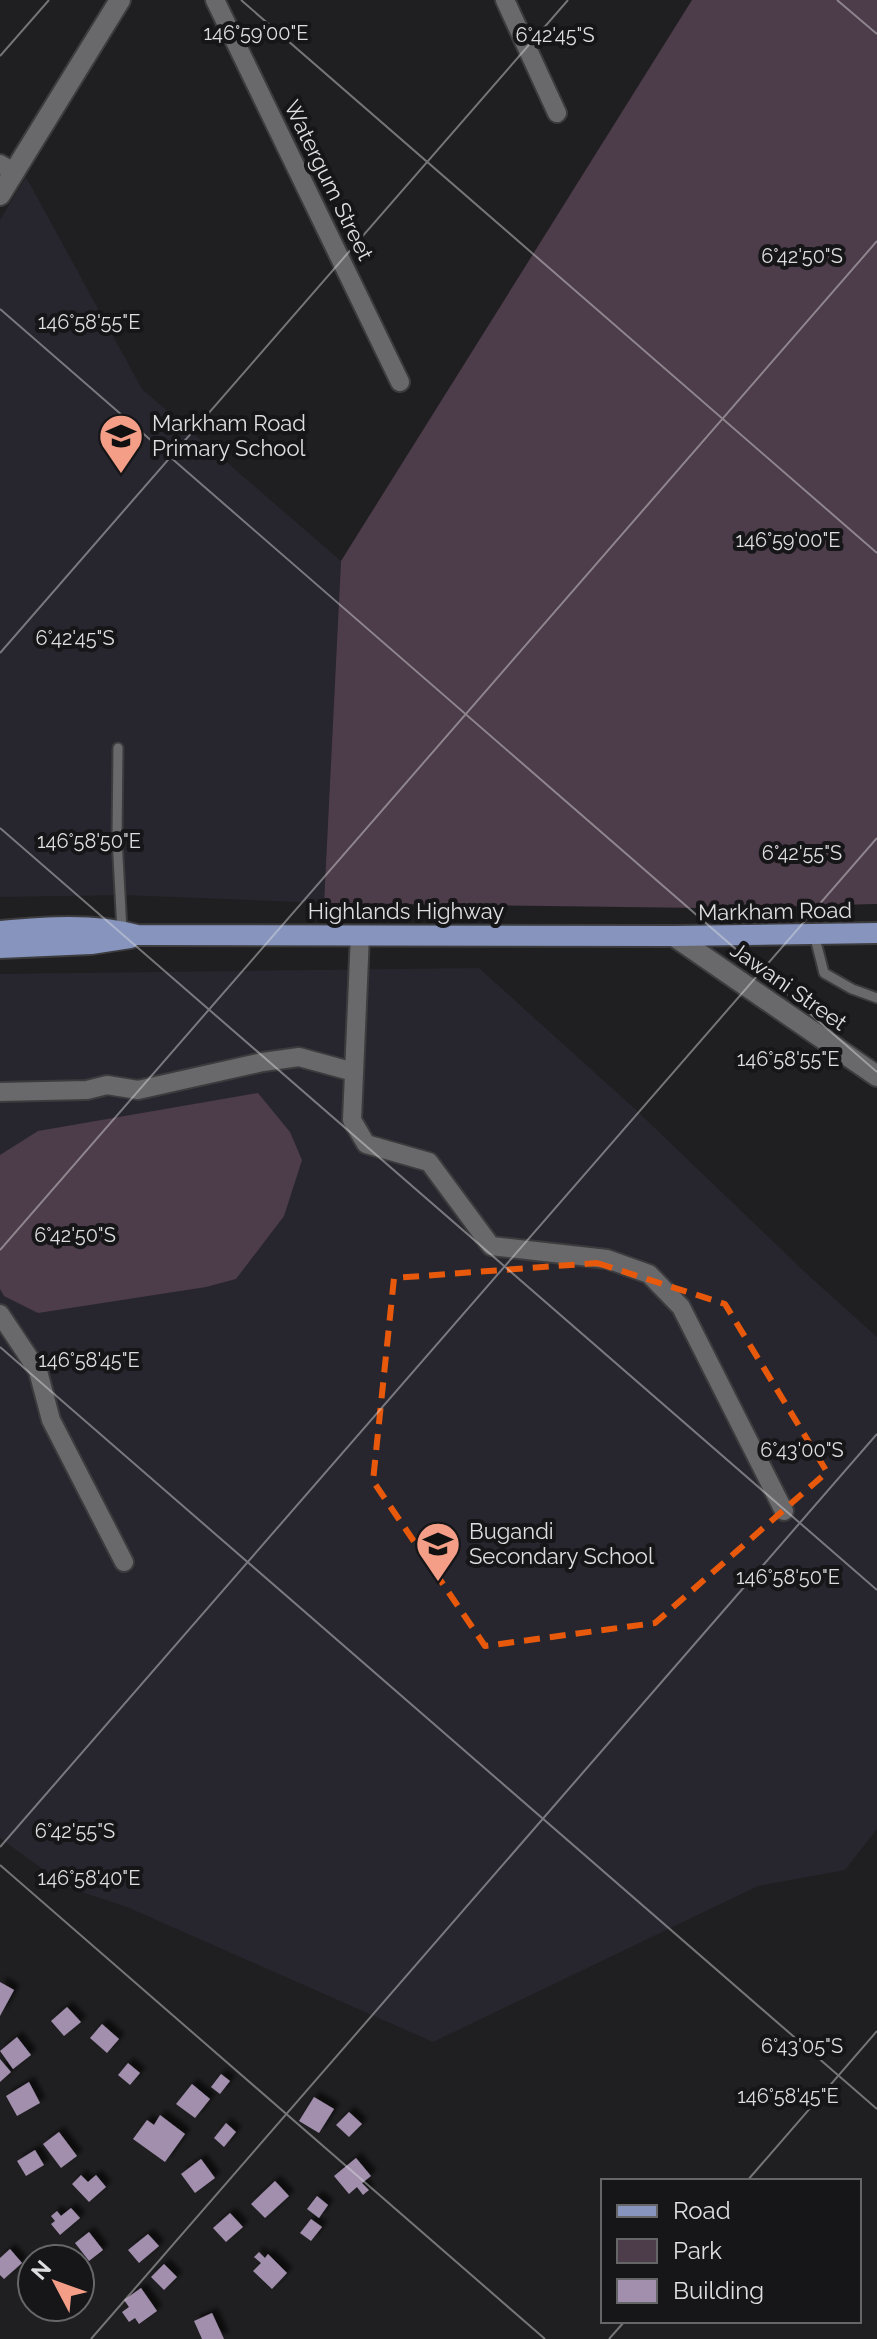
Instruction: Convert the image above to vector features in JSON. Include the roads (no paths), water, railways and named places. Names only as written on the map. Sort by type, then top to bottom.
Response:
[{"type":"main road","name":"Highlands Highway","points":[[0,931],[86,927],[130,933],[674,936]]},
{"type":"main road","name":"Highlands Highway","points":[[0,948],[91,944],[126,939],[130,933]]},
{"type":"main road","name":"Markham Road","points":[[674,936],[877,933]]},
{"type":"street","points":[[0,195],[7,168],[120,0]]},
{"type":"street","name":"Watergum Street","points":[[215,0],[400,382]]},
{"type":"street","points":[[505,0],[557,113]]},
{"type":"street","points":[[360,935],[352,1120],[366,1144],[429,1162],[491,1246],[607,1259],[649,1274],[681,1307],[784,1511]]},
{"type":"street","name":"Jawani Street","points":[[674,936],[877,1076]]},
{"type":"street","points":[[0,1092],[87,1090],[107,1085],[138,1090],[299,1057],[354,1072]]},
{"type":"street","points":[[0,1314],[38,1371],[51,1420],[124,1562]]},
{"type":"lane","points":[[118,748],[117,838],[130,933]]},
{"type":"lane","points":[[814,934],[824,973],[852,989],[877,998]]},
{"type":"place","name":"Markham Road Primary School","points":[[121,475]]},
{"type":"place","name":"Bugandi Secondary School","points":[[438,1583]]}]
